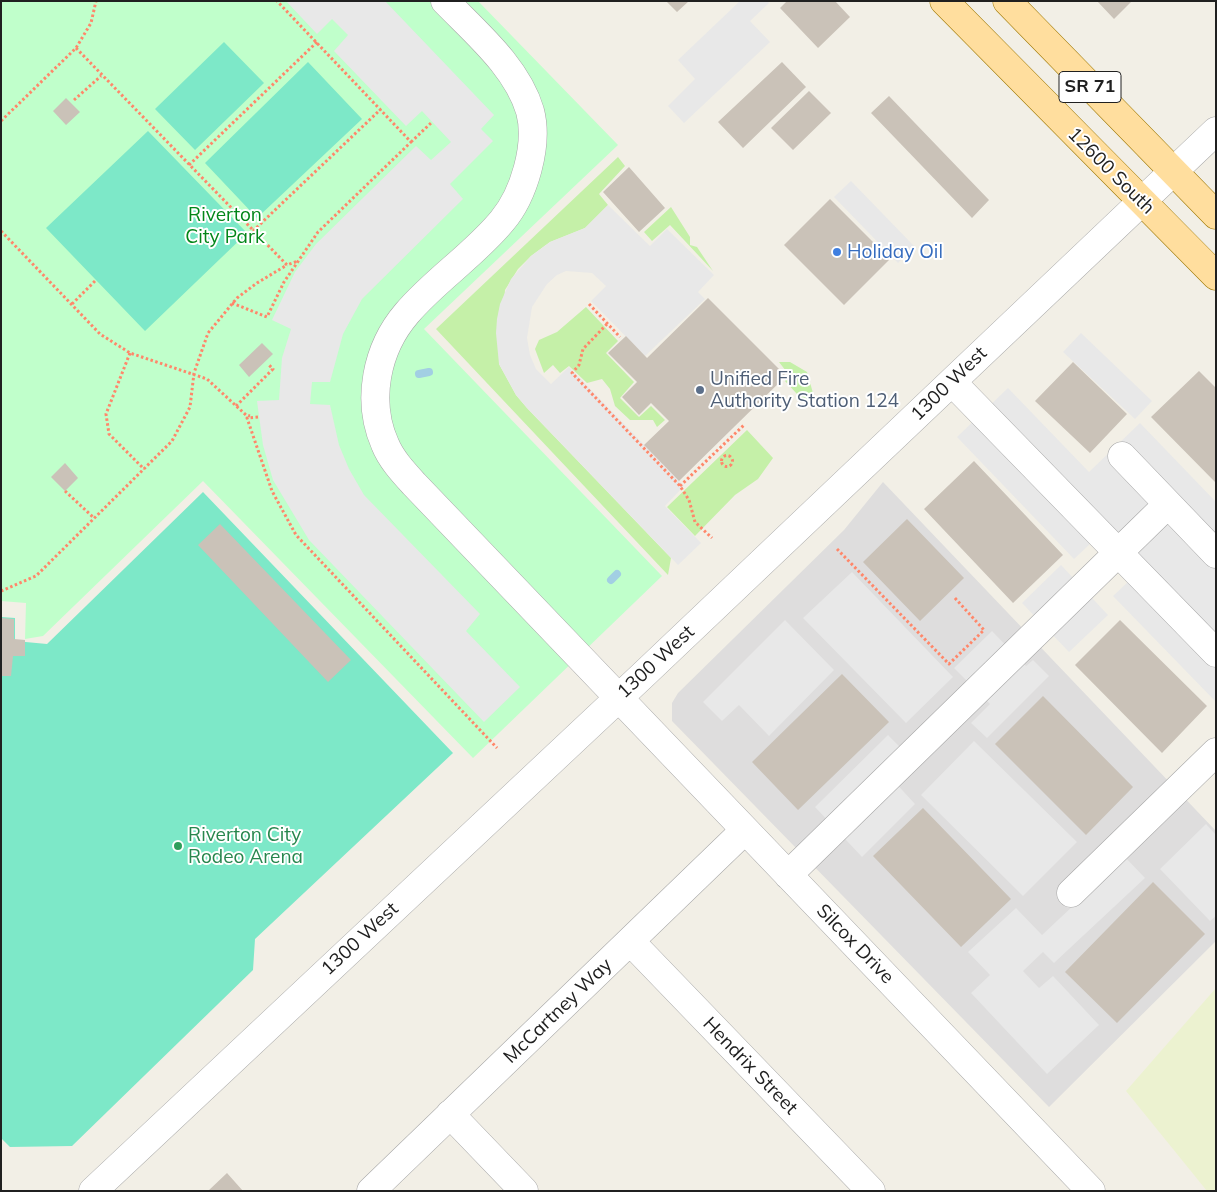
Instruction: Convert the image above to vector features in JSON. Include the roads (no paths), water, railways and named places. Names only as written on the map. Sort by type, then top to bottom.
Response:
[{"type":"main road","name":"12600 South","points":[[944,1],[1216,276]]},
{"type":"main road","name":"SR 71","points":[[1007,1],[1216,215]]},
{"type":"street","name":"Silcox Drive","points":[[445,1],[495,53],[517,82],[530,112],[532,152],[529,167],[520,191],[503,221],[407,313],[394,332],[380,360],[375,400],[379,428],[391,456],[407,477],[788,875],[1075,1185]]},
{"type":"street","name":"1300 West","points":[[92,1191],[618,698],[1216,131]]},
{"type":"street","points":[[952,382],[1216,653]]},
{"type":"street","points":[[1122,456],[1216,554]]},
{"type":"street","points":[[788,875],[1168,504]]},
{"type":"street","points":[[1071,893],[1216,752]]},
{"type":"street","name":"McCartney Way","points":[[371,1191],[745,830]]},
{"type":"street","name":"Hendrix Street","points":[[630,941],[871,1191]]},
{"type":"street","points":[[450,1114],[524,1191]]},
{"type":"waterway","points":[[419,374],[429,372]]},
{"type":"waterway","points":[[611,580],[617,574]]},
{"type":"place","name":"Holiday Oil","points":[[837,252]]},
{"type":"place","name":"Unified Fire Authority Station 124","points":[[700,390]]},
{"type":"place","name":"Riverton City Rodeo Arena","points":[[178,846]]},
{"type":"park label","name":"Riverton City Park","points":[[225,226]]}]
